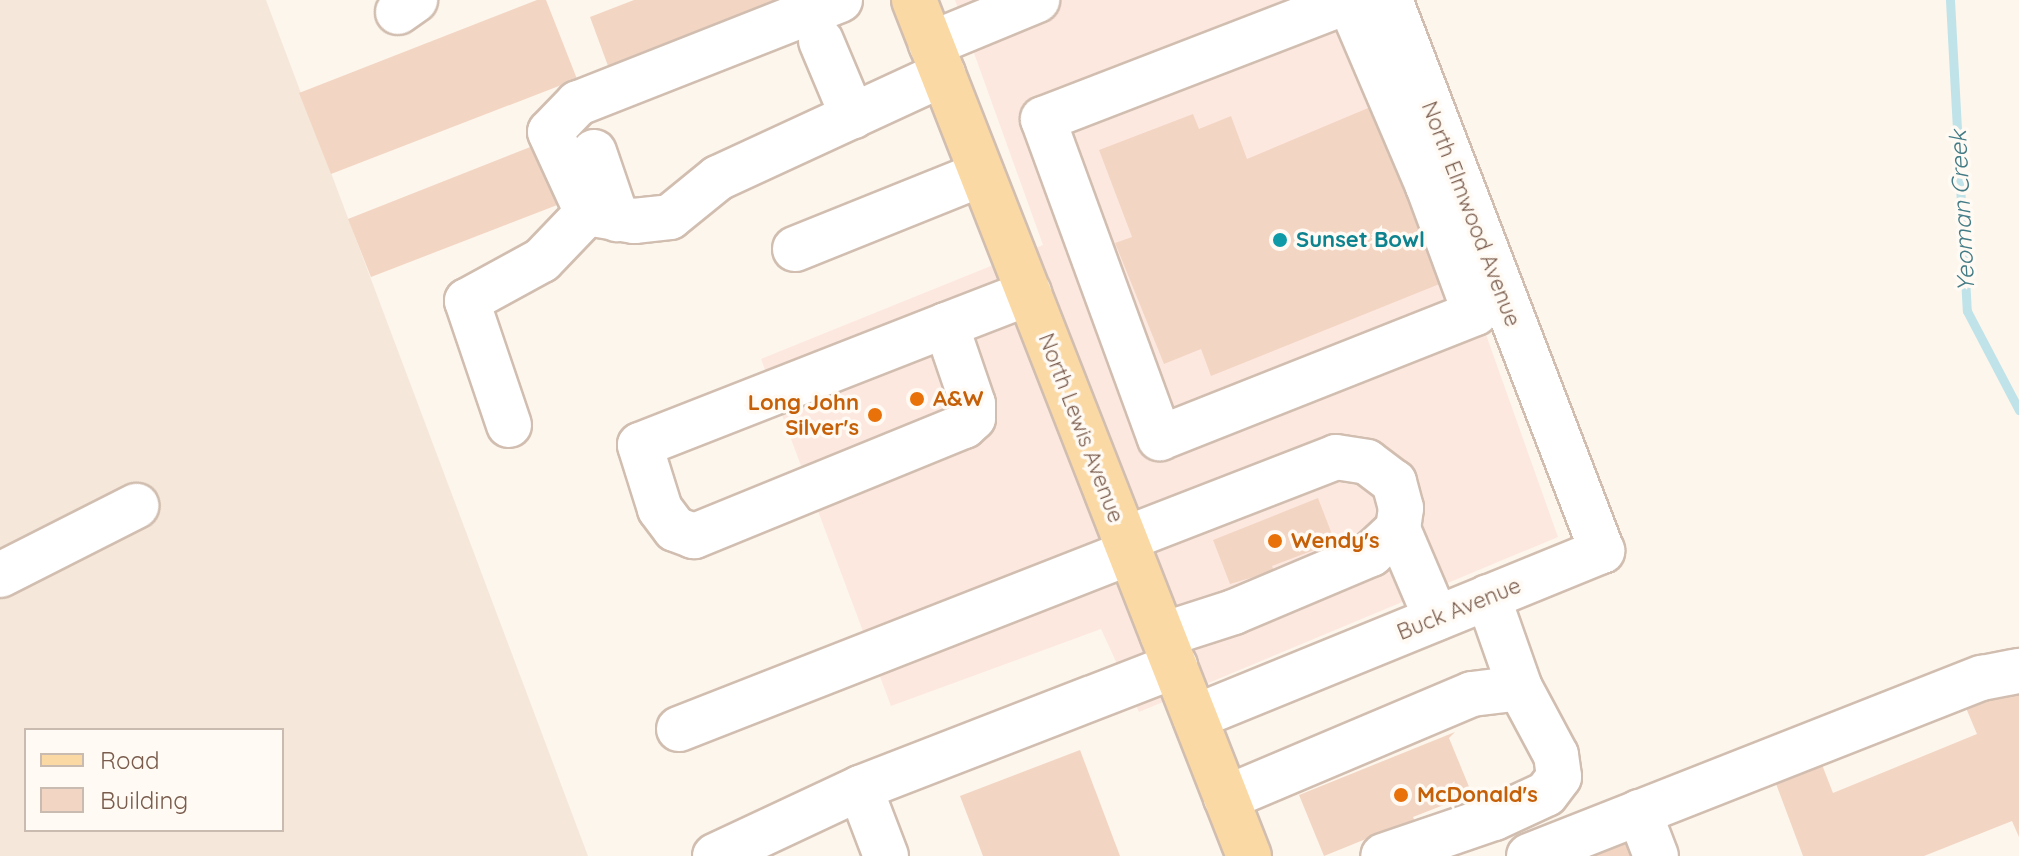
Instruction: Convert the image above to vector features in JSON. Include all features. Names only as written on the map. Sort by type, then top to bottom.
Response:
[{"type":"main road","name":"North Lewis Avenue","points":[[914,0],[1249,856]]},
{"type":"street","points":[[602,216],[550,132],[578,103],[840,0]]},
{"type":"street","points":[[509,425],[467,301],[542,260],[602,216],[670,217],[718,178],[853,117],[937,59],[1037,0]]},
{"type":"street","name":"North Elmwood Avenue","points":[[1390,0],[1442,180],[1553,429]]},
{"type":"street","points":[[1349,1],[1442,180],[1475,313],[1160,438],[1043,119],[1349,1]]},
{"type":"street","points":[[821,41],[853,117]]},
{"type":"street","points":[[594,152],[602,216]]},
{"type":"street","points":[[795,249],[982,174]]},
{"type":"street","points":[[946,325],[973,404],[973,418],[964,426],[694,536],[675,529],[660,509],[640,445],[946,325],[1029,293]]},
{"type":"street","name":"Buck Avenue","points":[[1195,717],[1602,551],[1553,429]]},
{"type":"street","points":[[679,729],[1336,457],[1367,462],[1394,482],[1401,508],[1398,529],[1436,618]]},
{"type":"street","points":[[0,575],[136,506]]},
{"type":"street","points":[[715,856],[1169,650],[1234,612],[1371,554],[1398,529]]},
{"type":"street","points":[[1383,856],[1494,818],[1546,794],[1559,777],[1556,755],[1520,688],[1488,597]]},
{"type":"street","points":[[1529,856],[1982,678],[2019,671]]},
{"type":"street","points":[[1226,798],[1472,694],[1520,688]]},
{"type":"street","points":[[860,788],[886,856]]},
{"type":"street","points":[[1639,812],[1656,856]]},
{"type":"shaded area","points":[[0,0],[266,0],[588,856],[0,856]]},
{"type":"shaded area","points":[[955,0],[1367,0],[1558,537],[1139,712],[1101,629],[891,706],[761,359],[1043,245]]},
{"type":"building","points":[[537,0],[546,0],[577,79],[331,174],[299,93]]},
{"type":"building","points":[[634,0],[796,0],[611,74],[590,17]]},
{"type":"building","name":"Sunset Bowl","points":[[1380,103],[1452,279],[1211,376],[1201,349],[1164,364],[1115,243],[1132,237],[1099,150],[1193,114],[1199,129],[1231,116],[1247,159]]},
{"type":"building","points":[[543,142],[565,202],[371,277],[348,219]]},
{"type":"building","points":[[1318,498],[1335,542],[1272,566],[1274,571],[1230,584],[1213,540]]},
{"type":"building","points":[[2019,688],[2019,837],[2012,821],[1924,856],[1803,856],[1772,773],[1819,757],[1833,793],[1977,734],[1966,708]]},
{"type":"building","points":[[1455,732],[1449,738],[1472,794],[1413,817],[1416,824],[1400,830],[1398,826],[1324,856],[1299,795]]},
{"type":"building","points":[[1080,750],[1120,856],[983,856],[960,796]]},
{"type":"building","points":[[1629,842],[1635,856],[1594,856]]},
{"type":"waterway","name":"Yeoman Creek","points":[[1950,0],[1967,311],[2019,410]]},
{"type":"place","name":"Sunset Bowl","points":[[1280,240]]},
{"type":"place","name":"A&W","points":[[917,399]]},
{"type":"place","name":"Long John Silver's","points":[[875,415]]},
{"type":"place","name":"Wendy's","points":[[1275,541]]},
{"type":"place","name":"McDonald's","points":[[1401,795]]}]
